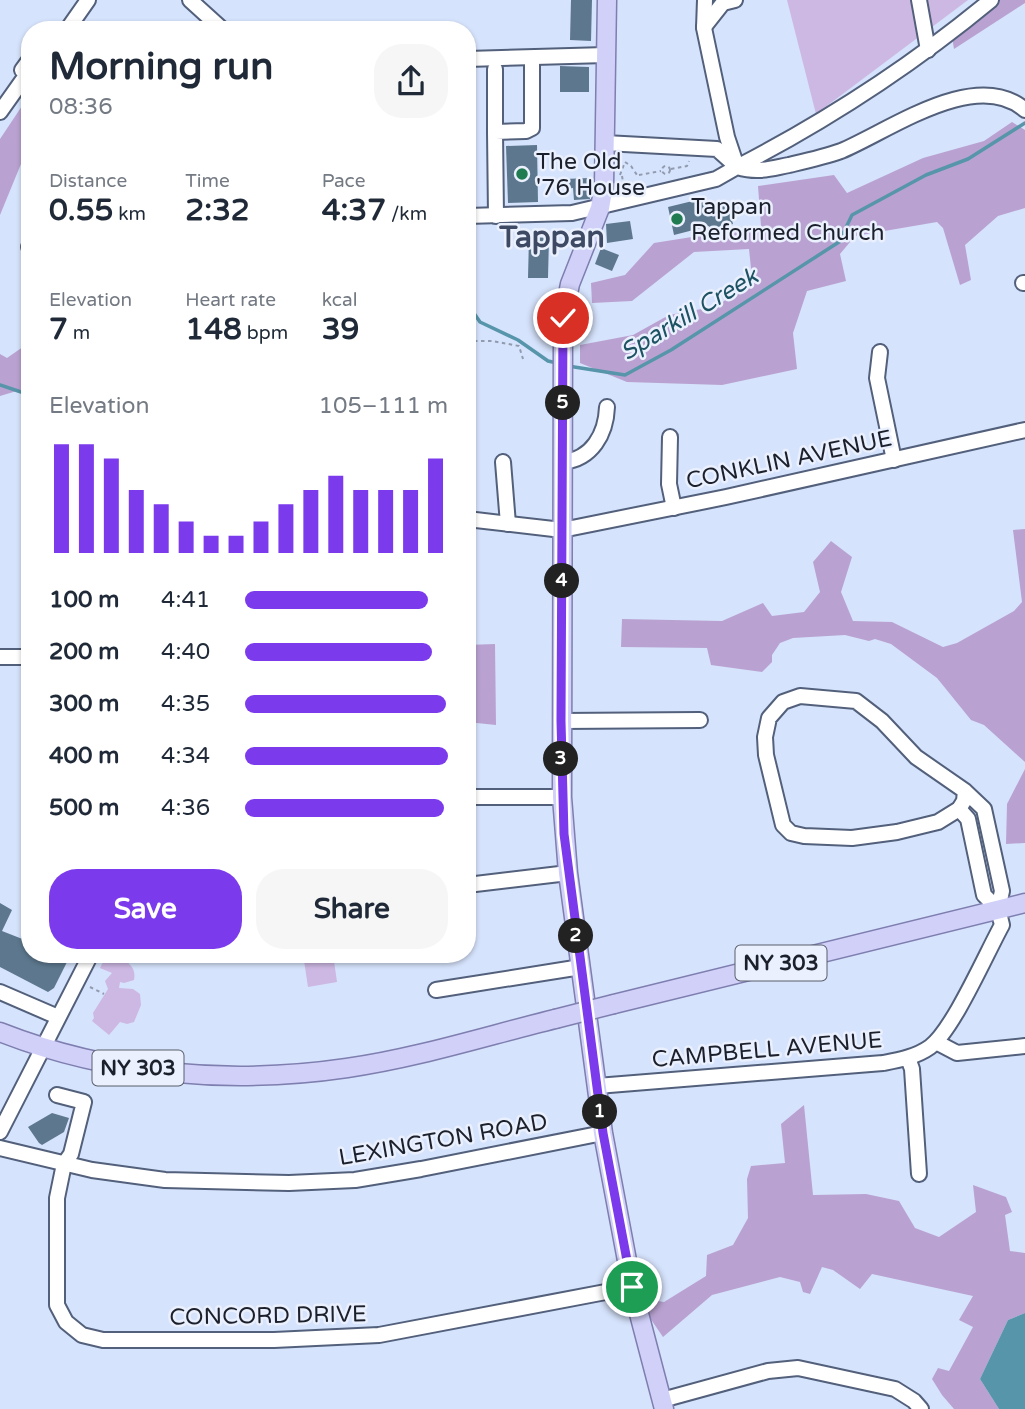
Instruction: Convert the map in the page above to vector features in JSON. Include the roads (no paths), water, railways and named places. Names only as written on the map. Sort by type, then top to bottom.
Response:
[{"type":"main road","points":[[607,0],[604,185],[600,208],[570,284],[563,318],[562,797],[568,873],[603,1133],[632,1287],[663,1404]]},
{"type":"main road","name":"NY 303","points":[[0,1032],[93,1060],[157,1071],[221,1076],[328,1071],[380,1062],[1025,903]]},
{"type":"street","points":[[73,21],[88,0]]},
{"type":"street","points":[[190,0],[213,21]]},
{"type":"street","points":[[705,0],[704,27],[727,137],[737,167]]},
{"type":"street","points":[[704,27],[723,3],[736,0]]},
{"type":"street","points":[[919,0],[928,50]]},
{"type":"street","points":[[476,216],[572,213],[716,179],[882,84],[991,0]]},
{"type":"street","points":[[476,59],[606,55]]},
{"type":"street","points":[[495,132],[526,131],[532,128],[532,58]]},
{"type":"street","points":[[495,69],[496,216]]},
{"type":"street","points":[[0,112],[21,82]]},
{"type":"street","points":[[605,143],[717,149],[737,167],[754,172],[826,156],[956,99],[979,95],[1000,96],[1019,104],[1025,110]]},
{"type":"street","points":[[782,143],[803,153],[826,156]]},
{"type":"street","points":[[880,352],[877,378],[894,460]]},
{"type":"street","points":[[563,462],[577,460],[589,451],[606,421],[607,407]]},
{"type":"street","name":"CONKLIN AVENUE","points":[[476,520],[562,530],[674,508],[1025,430]]},
{"type":"street","points":[[670,437],[669,484],[674,508]]},
{"type":"street","points":[[503,461],[508,524]]},
{"type":"street","points":[[0,657],[21,657]]},
{"type":"street","name":"CAMPBELL AVENUE","points":[[597,1086],[883,1063],[908,1058],[927,1050],[936,1042],[950,1022],[1002,925],[998,909],[1002,891],[984,809],[965,791],[916,757],[882,721],[856,701],[800,696],[783,702],[769,718],[765,737],[766,755],[783,825],[791,833],[852,838],[897,832],[938,822],[959,809]]},
{"type":"street","points":[[561,721],[700,720]]},
{"type":"street","points":[[965,791],[964,801],[959,809],[968,819],[985,895],[998,909]]},
{"type":"street","points":[[476,797],[562,797]]},
{"type":"street","points":[[476,884],[568,873]]},
{"type":"street","points":[[0,1132],[86,963]]},
{"type":"street","points":[[436,990],[580,967]]},
{"type":"street","points":[[0,992],[58,1017]]},
{"type":"street","points":[[936,1042],[957,1053],[1025,1046]]},
{"type":"street","points":[[908,1058],[912,1069],[919,1174]]},
{"type":"street","name":"CONCORD DRIVE","points":[[57,1095],[85,1102],[71,1154],[64,1164],[57,1198],[57,1304],[66,1322],[82,1335],[103,1340],[274,1340],[379,1335],[632,1287]]},
{"type":"street","name":"LEXINGTON ROAD","points":[[0,1148],[92,1170],[164,1180],[289,1183],[355,1180],[421,1170],[603,1133]]},
{"type":"street","points":[[663,1404],[768,1371],[798,1368],[895,1389],[921,1409]]},
{"type":"water","points":[[1025,1313],[1025,1409],[999,1409],[980,1379],[1008,1320]]},
{"type":"waterway","name":"Sparkill Creek","points":[[568,366],[625,375],[671,350],[839,242],[852,215],[926,175],[968,159],[1025,123]]},
{"type":"waterway","name":"Sparkill Creek","points":[[476,316],[480,322],[518,340],[548,361],[557,363]]},
{"type":"waterway","name":"Sparkill Creek","points":[[0,385],[21,392]]},
{"type":"place","name":"The Old '76 House","points":[[522,174]]},
{"type":"place","name":"Tappan Reformed Church","points":[[677,219]]},
{"type":"district","name":"Tappan","points":[[552,237]]}]
